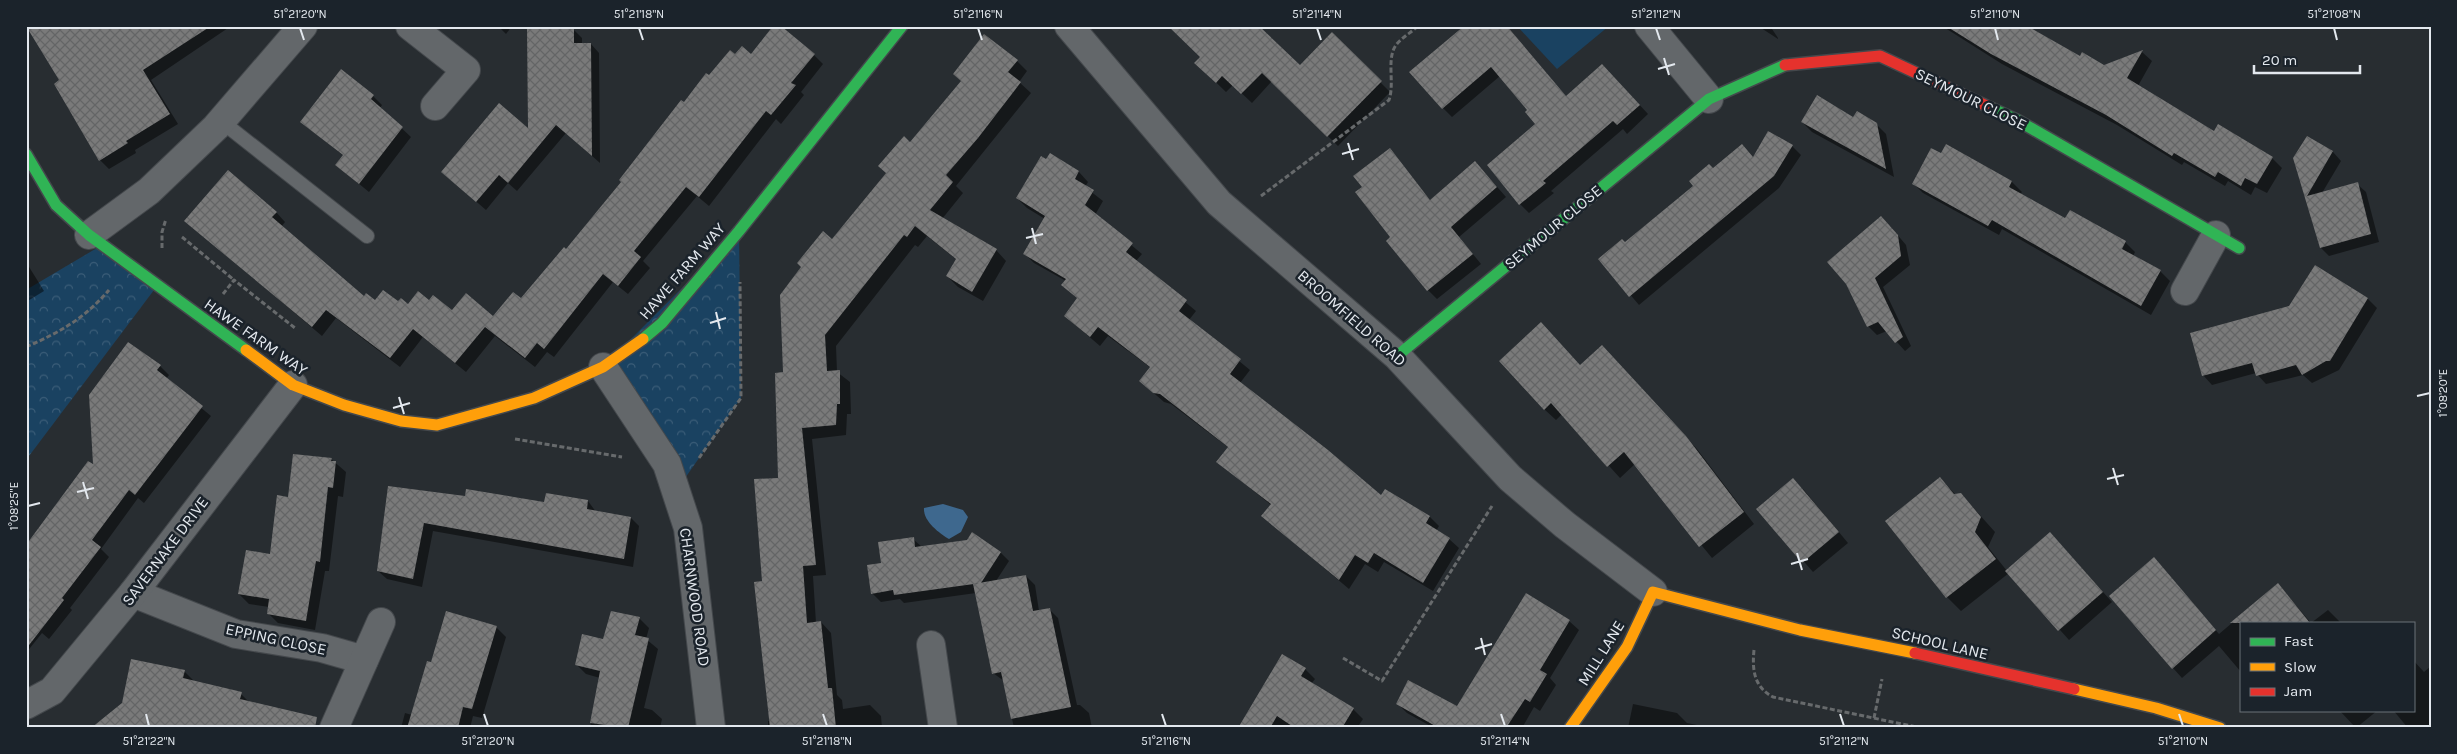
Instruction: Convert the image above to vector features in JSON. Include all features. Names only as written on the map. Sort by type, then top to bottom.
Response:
[{"type":"street","points":[[89,235],[149,191],[222,121],[303,26]]},
{"type":"street","points":[[410,26],[466,70],[435,106]]},
{"type":"street","name":"HAWE FARM WAY","points":[[26,154],[56,205],[89,235],[293,385],[344,405],[401,421],[437,425],[534,398],[604,367],[638,344],[662,323],[739,231],[902,26]]},
{"type":"street","name":"BROOMFIELD ROAD","points":[[1069,26],[1219,203],[1397,356],[1510,478],[1565,525],[1653,592]]},
{"type":"street","points":[[1649,26],[1709,99]]},
{"type":"street","name":"SEYMOUR CLOSE","points":[[1397,356],[1709,99],[1780,66],[1880,56],[2017,120],[2227,242],[2185,291]]},
{"type":"street","name":"CHARNWOOD ROAD","points":[[604,367],[667,464],[688,528],[711,728]]},
{"type":"street","name":"SAVERNAKE DRIVE","points":[[26,706],[52,690],[133,593],[293,385]]},
{"type":"street","name":"SCHOOL LANE","points":[[1653,592],[1800,630],[1888,647],[2156,708],[2220,728]]},
{"type":"street","name":"MILL LANE","points":[[1570,728],[1627,647],[1653,592]]},
{"type":"street","name":"EPPING CLOSE","points":[[133,593],[236,634],[322,648],[364,660]]},
{"type":"street","points":[[334,728],[381,622]]},
{"type":"street","points":[[930,645],[943,728]]},
{"type":"lane","points":[[222,121],[367,236]]},
{"type":"path","points":[[1234,216],[1389,100],[1396,45],[1418,26]]},
{"type":"path","points":[[182,237],[294,328]]},
{"type":"path","points":[[26,347],[73,324],[92,310],[130,266]]},
{"type":"path","points":[[202,319],[234,280]]},
{"type":"path","points":[[676,491],[741,398],[740,280]]},
{"type":"path","points":[[514,438],[667,464]]},
{"type":"path","points":[[1343,658],[1382,681],[1510,478]]},
{"type":"path","points":[[1758,618],[1752,664],[1754,674],[1764,693],[1773,697],[1922,728]]},
{"type":"path","points":[[1874,718],[1888,647]]},
{"type":"green space","points":[[1517,26],[1609,26],[1557,69]]},
{"type":"green space","points":[[739,231],[741,398],[676,491],[603,367]]},
{"type":"green space","points":[[102,245],[157,286],[26,460],[26,290]]},
{"type":"shaded area","points":[[943,504],[963,510],[968,517],[961,532],[949,539],[932,526],[924,513],[924,508]]},
{"type":"building","points":[[26,26],[211,26],[143,70],[170,114],[126,141],[128,143],[99,161],[54,84],[59,80]]},
{"type":"building","points":[[773,26],[781,26],[815,54],[791,83],[796,85],[771,115],[766,111],[699,197],[686,187],[634,251],[641,257],[618,286],[603,274],[544,349],[537,343],[525,358],[485,327],[455,363],[413,329],[390,358],[326,310],[312,327],[184,221],[228,170],[277,212],[272,217],[364,296],[366,293],[375,300],[383,290],[398,301],[401,298],[408,304],[418,291],[429,300],[433,295],[452,310],[466,293],[493,316],[513,292],[521,298],[564,247],[566,249],[621,182],[619,180],[681,100],[684,102],[706,73],[709,75],[730,50],[735,54],[742,46],[751,54]]},
{"type":"building","points":[[1168,26],[1259,26],[1300,65],[1332,32],[1382,81],[1327,137],[1262,73],[1241,94],[1222,76],[1216,83],[1194,63],[1200,57]]},
{"type":"building","points":[[1464,26],[1507,26],[1566,96],[1602,64],[1640,105],[1617,125],[1613,121],[1543,181],[1546,183],[1519,205],[1487,165],[1535,124],[1525,112],[1527,110],[1491,67],[1442,109],[1409,72]]},
{"type":"building","points":[[1946,26],[2027,26],[2080,56],[2082,52],[2104,65],[2143,50],[2127,78],[2214,131],[2218,124],[2273,157],[2257,184],[2245,178],[2241,186],[2218,172],[2215,177],[2174,153],[2172,156],[2106,115],[1991,54]]},
{"type":"building","points":[[527,28],[574,28],[574,43],[591,43],[592,156],[556,125],[508,183],[499,175],[476,202],[441,172],[499,103],[528,128]]},
{"type":"building","points":[[984,34],[1018,60],[1008,72],[1021,82],[978,138],[946,175],[953,182],[930,210],[997,249],[972,292],[946,276],[956,259],[915,226],[907,237],[904,235],[825,335],[827,371],[840,370],[840,404],[837,404],[836,425],[802,428],[816,565],[803,566],[807,623],[821,621],[828,688],[832,688],[836,728],[770,728],[754,582],[762,581],[754,479],[778,478],[775,373],[783,372],[780,295],[801,267],[797,263],[823,231],[832,239],[886,173],[878,166],[904,136],[910,142],[961,81],[953,74]]},
{"type":"building","points":[[341,69],[374,95],[371,99],[403,127],[359,184],[335,165],[343,155],[300,122]]},
{"type":"building","points":[[1817,95],[1853,117],[1857,111],[1877,123],[1886,169],[1801,122]]},
{"type":"building","points":[[1768,131],[1793,145],[1774,176],[1629,297],[1598,259],[1622,239],[1625,242],[1693,186],[1689,181],[1709,164],[1713,168],[1742,144],[1753,157]]},
{"type":"building","points":[[2307,136],[2333,151],[2307,196],[2358,182],[2371,234],[2320,248],[2293,158]]},
{"type":"building","points":[[1946,144],[2012,181],[2009,187],[2065,218],[2070,210],[2126,241],[2122,249],[2161,270],[2141,306],[1992,220],[1988,226],[1912,184],[1931,148],[1941,153]]},
{"type":"building","points":[[1390,148],[1430,200],[1475,161],[1497,187],[1451,227],[1473,254],[1427,291],[1386,241],[1390,237],[1355,192],[1362,187],[1353,176]]},
{"type":"building","points":[[1050,153],[1079,171],[1075,179],[1094,190],[1085,205],[1133,243],[1126,252],[1187,300],[1179,311],[1241,359],[1230,374],[1328,450],[1381,495],[1385,489],[1430,516],[1426,523],[1450,538],[1423,583],[1374,553],[1368,563],[1355,555],[1339,580],[1261,516],[1271,504],[1216,462],[1228,447],[1160,394],[1153,393],[1139,381],[1150,367],[1098,327],[1090,337],[1064,316],[1077,298],[1061,285],[1066,279],[1023,254],[1045,216],[1016,198],[1041,156],[1046,159]]},
{"type":"building","points":[[1881,216],[1898,235],[1901,256],[1875,278],[1903,337],[1895,343],[1878,322],[1867,327],[1846,284],[1827,262]]},
{"type":"building","points":[[2315,265],[2368,298],[2330,361],[2326,361],[2302,375],[2296,365],[2256,376],[2252,363],[2202,376],[2190,333],[2289,306]]},
{"type":"building","points":[[1541,322],[1580,365],[1602,345],[1686,436],[1744,512],[1699,547],[1624,452],[1607,467],[1551,403],[1544,410],[1499,361]]},
{"type":"building","points":[[128,342],[161,365],[157,370],[203,406],[135,495],[129,490],[92,540],[101,547],[62,598],[64,600],[26,649],[26,545],[88,461],[93,464],[89,395]]},
{"type":"building","points":[[293,454],[332,458],[331,461],[336,461],[333,488],[328,487],[320,562],[316,561],[306,621],[267,614],[269,599],[238,594],[246,550],[270,554],[277,495],[288,497]]},
{"type":"building","points":[[1940,477],[1954,494],[1961,493],[1981,517],[1975,532],[1996,559],[1946,598],[1885,521]]},
{"type":"building","points":[[1793,478],[1839,532],[1802,563],[1756,509]]},
{"type":"building","points":[[388,486],[465,496],[466,489],[544,502],[546,493],[588,500],[587,509],[631,517],[624,559],[424,523],[413,579],[377,571]]},
{"type":"building","points":[[972,532],[1001,552],[981,583],[894,595],[893,590],[871,594],[867,565],[881,563],[878,542],[914,537],[915,547],[967,540]]},
{"type":"building","points":[[2050,532],[2103,592],[2058,631],[2005,571]]},
{"type":"building","points":[[2154,557],[2216,630],[2172,669],[2109,596]]},
{"type":"building","points":[[1026,575],[1033,611],[1050,608],[1071,707],[1011,719],[1001,672],[992,674],[973,584]]},
{"type":"building","points":[[2278,583],[2309,622],[2240,622],[2230,623]]},
{"type":"building","points":[[1526,593],[1570,620],[1540,670],[1547,674],[1530,702],[1525,699],[1506,728],[1439,728],[1396,704],[1408,680],[1457,706]]},
{"type":"building","points":[[446,611],[497,626],[472,709],[463,707],[458,728],[407,728],[427,661],[431,662]]},
{"type":"building","points":[[611,611],[640,617],[635,635],[649,638],[628,728],[590,723],[600,671],[575,665],[582,634],[603,639]]},
{"type":"building","points":[[1282,654],[1306,668],[1301,676],[1354,708],[1342,728],[1295,728],[1277,716],[1270,728],[1238,728]]},
{"type":"building","points":[[131,659],[185,670],[183,678],[242,692],[240,699],[317,717],[315,728],[91,728],[122,703]]},
{"type":"traffic: fast","points":[[643,339],[662,323],[739,231],[902,26]]},
{"type":"traffic: fast","points":[[1397,356],[1709,99],[1785,65]]},
{"type":"traffic: fast","points":[[1991,108],[2017,120],[2239,248]]},
{"type":"traffic: fast","points":[[26,154],[56,205],[89,235],[246,350]]},
{"type":"traffic: slow","points":[[246,350],[293,385],[344,405],[401,421],[437,425],[534,398],[603,367],[643,339]]},
{"type":"traffic: slow","points":[[1570,728],[1627,647],[1653,592],[1800,630],[1915,653]]},
{"type":"traffic: slow","points":[[2074,689],[2156,708],[2220,728]]},
{"type":"traffic: jam","points":[[1785,65],[1880,56],[1991,108]]},
{"type":"traffic: jam","points":[[1915,653],[2074,689]]}]
